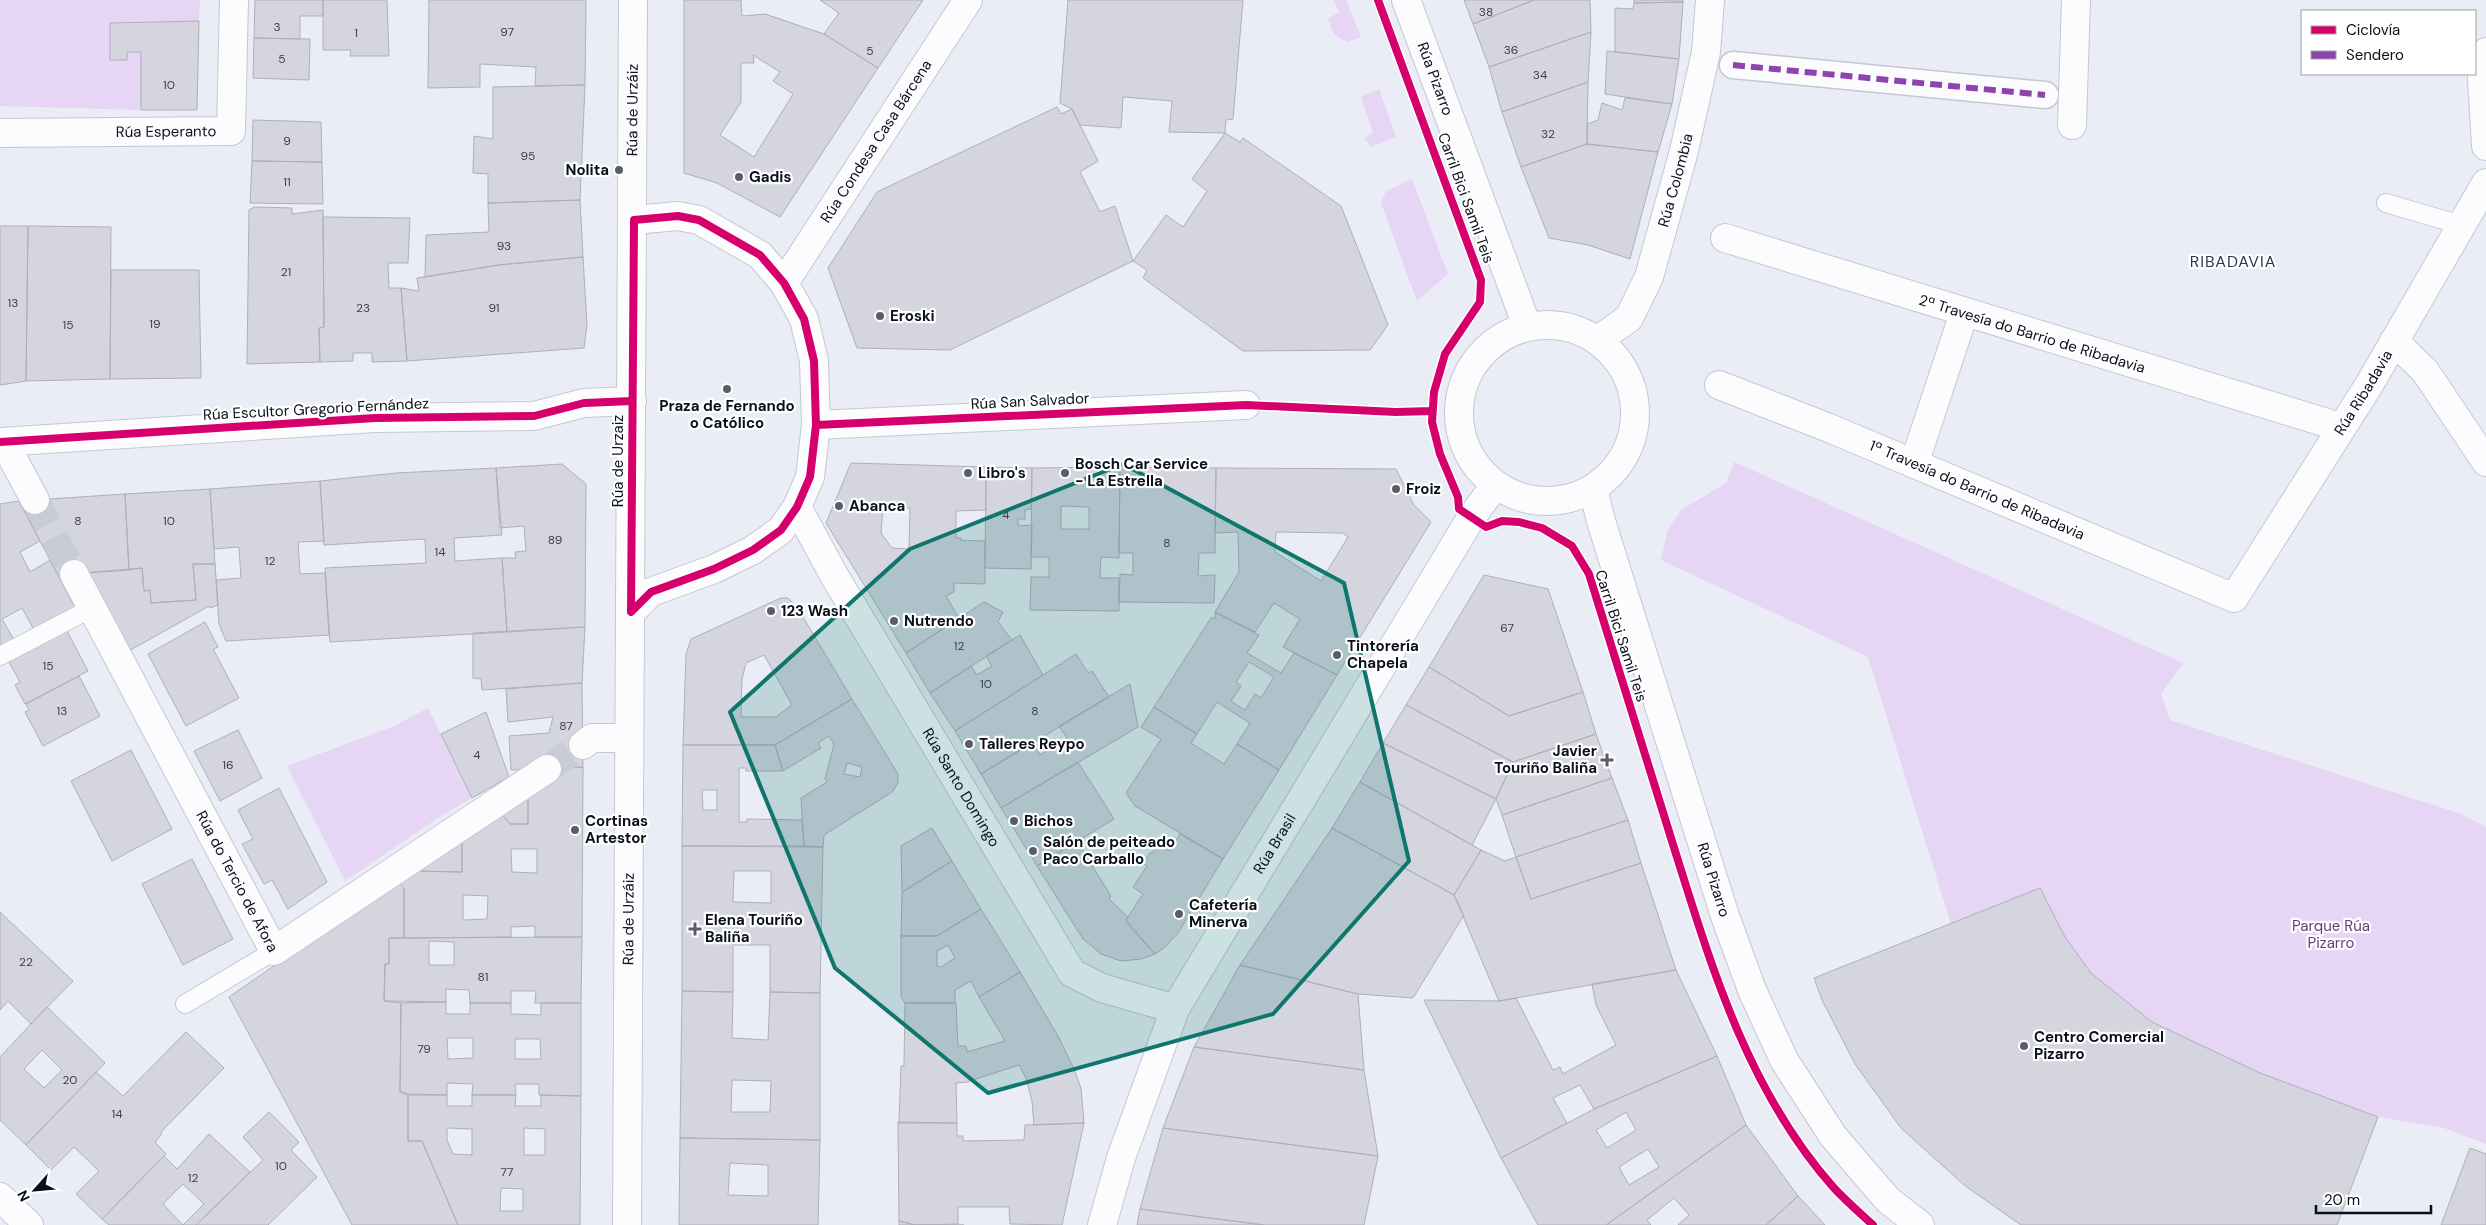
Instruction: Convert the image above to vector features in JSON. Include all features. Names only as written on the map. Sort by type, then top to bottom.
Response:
[{"type":"street","name":"Rúa Esperanto","points":[[0,133],[231,131],[234,0]]},
{"type":"street","name":"Rúa de Urzáiz","points":[[633,0],[634,220]]},
{"type":"street","name":"Rúa Condesa Casa Bárcena","points":[[784,283],[968,0]]},
{"type":"street","name":"Rúa Pizarro","points":[[1406,0],[1527,326]]},
{"type":"street","name":"Rúa Colombia","points":[[1598,340],[1630,318],[1649,277],[1684,151],[1704,61],[1710,0]]},
{"type":"street","points":[[2072,125],[2076,0]]},
{"type":"street","points":[[2486,52],[2481,62],[2486,146]]},
{"type":"street","points":[[1733,65],[2045,95]]},
{"type":"street","name":"Rúa Ribadavia","points":[[2234,598],[2340,427],[2369,385],[2486,183]]},
{"type":"street","points":[[631,612],[651,592],[714,569],[753,550],[781,530],[797,507],[810,477],[816,425],[814,361],[804,318],[784,283],[760,255],[699,220],[678,216],[634,220]]},
{"type":"street","name":"Rúa de Urzaiz","points":[[631,612],[634,220]]},
{"type":"street","name":"2ª Travesía do Barrio de Ribadavia","points":[[1725,238],[2340,427]]},
{"type":"street","points":[[1914,464],[1964,313]]},
{"type":"street","points":[[1545,324],[1564,326],[1582,331],[1598,340],[1618,359],[1632,385],[1636,415],[1631,444],[1616,470],[1593,489],[1569,499],[1544,501],[1519,497],[1495,485],[1475,465],[1462,438],[1458,410],[1464,381],[1478,356],[1500,337],[1527,326],[1545,324]]},
{"type":"street","points":[[2394,341],[2424,371],[2486,462]]},
{"type":"street","name":"1ª Travesía do Barrio de Ribadavia","points":[[1719,385],[1914,464],[2234,598]]},
{"type":"street","name":"Rúa Escultor Gregorio Fernández","points":[[2,442],[375,418],[534,416],[584,403],[632,400]]},
{"type":"street","name":"Rúa San Salvador","points":[[816,425],[1246,404]]},
{"type":"street","points":[[2,442],[35,500]]},
{"type":"street","name":"Rúa Brasil","points":[[1102,1225],[1121,1158],[1175,1009],[1471,518],[1495,485]]},
{"type":"street","name":"Rúa Pizarro","points":[[1593,489],[1601,521],[1725,916],[1756,999],[1784,1060],[1833,1136],[1888,1200],[1920,1225]]},
{"type":"street","name":"Rúa Santo Domingo","points":[[797,507],[835,577],[1072,973],[1102,988],[1175,1009]]},
{"type":"street","points":[[631,569],[651,592]]},
{"type":"street","name":"Rúa do Tercio de Afora","points":[[74,574],[274,951],[547,769]]},
{"type":"street","name":"Rúa de Urzáiz","points":[[627,1225],[631,612]]},
{"type":"street","points":[[583,744],[592,738],[629,738]]},
{"type":"street","points":[[0,1197],[29,1225]]},
{"type":"lane","points":[[2386,203],[2461,225]]},
{"type":"lane","points":[[0,656],[92,608]]},
{"type":"lane","points":[[185,1004],[274,951]]},
{"type":"highlighted area","points":[[1123,464],[1344,583],[1409,861],[1273,1014],[988,1093],[835,968],[730,712],[910,549]]},
{"type":"green space","points":[[0,0],[200,0],[199,21],[110,23],[110,60],[127,60],[127,52],[141,52],[141,110],[0,106]]},
{"type":"green space","points":[[1334,0],[1346,0],[1361,37],[1347,42],[1334,34],[1328,19],[1339,12]]},
{"type":"green space","points":[[1379,89],[1396,137],[1371,147],[1364,138],[1373,133],[1361,97]]},
{"type":"green space","points":[[1412,179],[1448,274],[1417,301],[1381,203],[1386,191]]},
{"type":"green space","name":"Parque Rúa Pizarro","points":[[1734,462],[2183,663],[2161,694],[2170,720],[2461,814],[2486,827],[2486,1144],[2444,1128],[2378,1117],[2260,1073],[2152,1022],[2091,973],[2065,937],[2040,888],[1951,924],[1868,657],[1661,560],[1668,529],[1681,510],[1726,483]]},
{"type":"green space","points":[[428,708],[472,798],[441,816],[345,881],[287,766],[394,726]]},
{"type":"building","points":[[255,0],[323,0],[323,16],[300,16],[300,39],[254,38]]},
{"type":"building","points":[[323,0],[387,0],[389,56],[350,56],[351,50],[323,50]]},
{"type":"building","points":[[429,0],[586,0],[585,85],[535,86],[536,67],[480,64],[480,87],[428,88]]},
{"type":"building","points":[[684,0],[741,0],[742,16],[765,14],[824,34],[878,68],[780,217],[717,183],[684,173]],"holes":[[[753,55],[780,72],[773,81],[793,94],[754,157],[720,135],[741,102],[741,63],[754,63]]]},
{"type":"building","points":[[820,0],[923,0],[878,68],[824,34],[839,13]]},
{"type":"building","points":[[1068,0],[1243,0],[1233,119],[1226,120],[1225,133],[1169,132],[1172,101],[1123,97],[1121,128],[1080,125],[1072,109],[1060,103]]},
{"type":"building","points":[[1464,0],[1534,0],[1473,24]]},
{"type":"building","points":[[1534,0],[1590,0],[1591,32],[1489,67],[1473,24]]},
{"type":"building","points":[[1634,0],[1683,0],[1683,2],[1634,3]]},
{"type":"building","points":[[1683,2],[1679,59],[1615,52],[1615,8],[1633,9],[1634,3]]},
{"type":"building","points":[[199,21],[197,110],[141,110],[141,52],[127,52],[127,60],[110,60],[110,23]]},
{"type":"building","points":[[1591,32],[1588,82],[1502,112],[1489,67]]},
{"type":"building","points":[[254,38],[310,39],[309,80],[253,78]]},
{"type":"building","points":[[1607,51],[1679,59],[1672,104],[1605,94]]},
{"type":"building","points":[[1588,82],[1587,144],[1521,167],[1502,112]]},
{"type":"building","points":[[585,85],[580,200],[488,203],[488,174],[473,173],[474,136],[493,139],[493,87]]},
{"type":"building","points":[[1625,98],[1672,104],[1658,152],[1587,144],[1587,124],[1598,120],[1602,103],[1622,110]]},
{"type":"building","points":[[1057,107],[1061,114],[1072,109],[1098,161],[1080,172],[1100,212],[1115,206],[1133,261],[950,350],[857,348],[828,268],[877,192]]},
{"type":"building","points":[[253,120],[321,122],[322,162],[252,161]]},
{"type":"building","points":[[1225,133],[1240,142],[1243,138],[1341,206],[1388,325],[1370,350],[1243,351],[1143,278],[1147,270],[1133,261],[1166,215],[1183,227],[1207,191],[1192,179]]},
{"type":"building","points":[[1587,144],[1658,152],[1630,259],[1588,245],[1549,238],[1521,167]]},
{"type":"building","points":[[252,161],[322,162],[323,204],[250,203]]},
{"type":"building","points":[[580,200],[583,257],[499,265],[425,277],[426,235],[489,232],[488,203]]},
{"type":"building","points":[[254,207],[292,208],[292,214],[323,210],[324,327],[319,328],[320,362],[247,364],[249,210]]},
{"type":"building","points":[[323,217],[410,218],[408,263],[388,263],[389,288],[401,288],[407,361],[372,362],[372,353],[353,353],[353,361],[320,362],[319,328],[324,327]]},
{"type":"building","points":[[0,226],[28,226],[26,381],[0,385]]},
{"type":"building","points":[[28,226],[111,227],[110,379],[26,381]]},
{"type":"building","points":[[583,257],[587,325],[584,348],[407,361],[401,288],[419,291],[417,278],[499,265]]},
{"type":"building","points":[[111,270],[199,270],[201,378],[110,379]]},
{"type":"building","points":[[851,463],[986,467],[986,510],[956,511],[956,538],[961,538],[960,540],[985,541],[985,584],[954,583],[954,592],[946,596],[959,618],[906,653],[826,523]],"holes":[[[883,507],[910,508],[909,549],[892,548],[881,533]]]},
{"type":"building","points":[[562,464],[586,484],[585,627],[507,632],[502,558],[516,558],[515,552],[526,551],[524,526],[500,528],[496,468]]},
{"type":"building","points":[[986,467],[1032,468],[1031,509],[1025,510],[1025,519],[1018,519],[1018,526],[1032,525],[1031,569],[985,568]]},
{"type":"building","points":[[1120,467],[1119,558],[1101,557],[1100,578],[1119,578],[1119,611],[1030,610],[1031,577],[1049,577],[1049,557],[1031,557],[1032,468]],"holes":[[[1061,506],[1089,507],[1089,529],[1061,529]]]},
{"type":"building","points":[[1120,467],[1216,468],[1215,553],[1199,553],[1198,576],[1215,575],[1214,603],[1119,602],[1120,574],[1133,575],[1133,553],[1119,553]]},
{"type":"building","points":[[496,468],[502,535],[454,538],[455,561],[502,558],[507,632],[330,642],[325,568],[426,563],[425,539],[324,545],[320,481],[396,473]]},
{"type":"building","points":[[1216,468],[1396,469],[1414,505],[1431,522],[1337,675],[1283,647],[1300,619],[1274,603],[1255,632],[1215,612],[1239,572],[1238,532],[1215,533]],"holes":[[[1276,532],[1343,533],[1348,537],[1321,581],[1275,552]]]},
{"type":"building","points":[[320,481],[324,541],[298,542],[300,574],[325,573],[329,635],[226,641],[219,624],[216,580],[241,578],[239,547],[214,549],[210,489]]},
{"type":"building","points":[[210,489],[215,564],[193,564],[196,600],[151,603],[150,590],[144,591],[142,568],[129,570],[125,494]]},
{"type":"building","points":[[125,494],[129,570],[58,575],[19,501]]},
{"type":"building","points":[[19,501],[40,541],[20,552],[30,572],[50,560],[75,608],[34,630],[22,608],[2,619],[14,640],[0,647],[0,504]]},
{"type":"building","points":[[193,564],[215,564],[218,605],[210,608],[209,606],[127,652],[82,573],[142,568],[144,591],[150,590],[151,603],[196,600]]},
{"type":"building","points":[[1484,575],[1548,589],[1583,692],[1509,716],[1429,667]]},
{"type":"building","points":[[781,598],[788,598],[797,607],[852,699],[775,745],[683,745],[686,654],[691,639]],"holes":[[[764,655],[792,705],[776,717],[741,717],[742,679],[746,663]]]},
{"type":"building","points":[[984,602],[1003,612],[998,622],[1012,640],[930,693],[906,653]]},
{"type":"building","points":[[1215,612],[1259,635],[1247,653],[1281,673],[1294,653],[1337,675],[1279,770],[1237,744],[1250,723],[1217,702],[1197,734],[1154,707],[1211,618],[1215,618]],"holes":[[[1249,662],[1274,677],[1261,698],[1255,694],[1245,710],[1231,701],[1241,686],[1236,682]]]},
{"type":"building","points":[[205,622],[218,647],[213,649],[239,698],[186,726],[148,654]]},
{"type":"building","points":[[585,627],[582,683],[482,690],[481,679],[473,678],[473,633]]},
{"type":"building","points":[[66,629],[88,671],[25,704],[15,685],[20,682],[8,660]]},
{"type":"building","points":[[1020,635],[1043,675],[955,731],[930,693],[971,666],[977,675],[992,666],[986,656]]},
{"type":"building","points":[[1076,654],[1088,673],[1092,671],[1109,697],[981,774],[955,731]]},
{"type":"building","points":[[1429,667],[1509,716],[1583,692],[1596,734],[1513,762],[1406,705]]},
{"type":"building","points":[[79,676],[100,716],[43,746],[25,712],[29,710],[26,704]]},
{"type":"building","points":[[582,683],[583,767],[511,770],[509,736],[549,733],[553,717],[508,722],[506,689]]},
{"type":"building","points":[[1130,684],[1138,727],[1001,808],[981,774],[1032,742],[1040,755],[1067,738],[1059,726]]},
{"type":"building","points":[[852,699],[898,774],[898,783],[892,792],[824,835],[823,847],[804,846],[801,798],[827,782],[825,779],[834,744],[829,736],[818,743],[821,748],[783,771],[775,745]],"holes":[[[847,763],[862,767],[860,777],[844,774]]]},
{"type":"building","points":[[1406,705],[1513,762],[1496,799],[1383,743]]},
{"type":"building","points":[[1154,707],[1197,734],[1191,743],[1224,764],[1237,744],[1279,770],[1223,859],[1135,806],[1126,793],[1161,739],[1141,727]]},
{"type":"building","points":[[486,712],[509,777],[472,798],[441,734]]},
{"type":"building","points":[[238,730],[262,778],[220,801],[194,751]]},
{"type":"building","points":[[1596,734],[1612,778],[1502,815],[1496,799],[1513,762]]},
{"type":"building","points":[[1383,743],[1496,799],[1472,845],[1360,782]]},
{"type":"building","points":[[683,745],[775,745],[783,771],[746,771],[746,768],[739,768],[739,822],[747,822],[747,819],[802,820],[804,846],[682,846]],"holes":[[[702,790],[717,790],[717,810],[703,810]]]},
{"type":"building","points":[[131,750],[172,829],[112,861],[71,781]]},
{"type":"building","points":[[1078,762],[1114,819],[1037,866],[1001,808]]},
{"type":"building","points":[[583,767],[582,937],[535,937],[535,926],[511,927],[511,937],[404,938],[404,888],[397,881],[413,871],[462,872],[462,836],[499,811],[510,824],[528,824],[528,792],[563,768]],"holes":[[[511,849],[537,849],[537,873],[512,872]],[[463,895],[488,896],[487,919],[463,920]]]},
{"type":"building","points":[[1612,778],[1628,820],[1516,857],[1502,815]]},
{"type":"building","points":[[1360,782],[1481,850],[1454,895],[1332,828]]},
{"type":"building","points":[[279,788],[327,882],[288,909],[272,880],[264,884],[242,844],[253,839],[238,810]]},
{"type":"building","points":[[528,792],[528,824],[510,824],[499,811]]},
{"type":"building","points":[[1628,820],[1641,863],[1531,899],[1516,857]]},
{"type":"building","points":[[932,828],[952,861],[902,892],[901,846]]},
{"type":"building","points":[[1332,828],[1454,895],[1464,915],[1413,998],[1358,994],[1240,965]]},
{"type":"building","points":[[1180,834],[1223,859],[1178,933],[1165,947],[1155,954],[1126,920],[1143,894],[1133,887],[1147,866],[1143,864],[1158,845],[1170,851]]},
{"type":"building","points":[[462,836],[462,872],[413,871]]},
{"type":"building","points":[[1077,841],[1111,896],[1109,899],[1128,917],[1126,920],[1131,928],[1155,954],[1141,959],[1121,961],[1101,954],[1083,939],[1037,866]]},
{"type":"building","points":[[682,846],[823,847],[820,993],[770,992],[770,945],[733,945],[733,992],[682,991]],"holes":[[[734,871],[771,871],[771,903],[733,902]]]},
{"type":"building","points":[[1481,850],[1505,861],[1516,857],[1531,899],[1641,863],[1676,970],[1499,1001],[1454,895]]},
{"type":"building","points":[[192,859],[233,939],[183,965],[142,884]]},
{"type":"building","points":[[952,861],[981,909],[937,936],[901,936],[902,892]]},
{"type":"building","points":[[397,881],[404,888],[404,938],[389,938],[389,964],[385,964],[384,1001],[401,1003],[400,1092],[408,1095],[408,1141],[422,1141],[458,1225],[352,1225],[229,997]]},
{"type":"building","name":"Centro Comercial Pizarro","points":[[2040,888],[2065,937],[2091,973],[2152,1022],[2260,1073],[2378,1117],[2337,1225],[2021,1225],[1964,1185],[1901,1128],[1855,1064],[1822,1000],[1814,978]]},
{"type":"building","points":[[981,909],[1020,972],[979,997],[971,981],[955,990],[955,1003],[905,1003],[901,997],[901,936],[937,936]],"holes":[[[948,945],[955,958],[941,967],[937,966],[937,951]]]},
{"type":"building","points":[[0,912],[73,981],[31,1024],[8,1001],[0,1010]]},
{"type":"building","points":[[582,937],[581,1003],[535,1003],[536,991],[511,991],[511,1003],[470,1003],[469,990],[446,989],[446,1002],[384,1001],[385,964],[389,964],[389,938]],"holes":[[[429,941],[454,942],[454,965],[429,965]]]},
{"type":"building","points":[[1240,965],[1358,994],[1364,1070],[1194,1047]]},
{"type":"building","points":[[1676,970],[1717,1056],[1594,1109],[1580,1085],[1553,1098],[1567,1123],[1501,1158],[1424,1000],[1499,1001],[1516,998],[1553,1070],[1560,1067],[1563,1074],[1616,1045],[1596,1005],[1592,984]]},
{"type":"building","points":[[1020,972],[1058,1036],[1074,1069],[1081,1088],[1084,1123],[1034,1125],[1032,1101],[1026,1078],[1019,1065],[967,1082],[956,1083],[957,1123],[899,1123],[901,1066],[904,1066],[905,1003],[956,1003],[958,1046],[966,1046],[967,1052],[1005,1041],[979,997]]},
{"type":"building","points":[[682,991],[733,992],[732,1038],[768,1040],[770,992],[820,993],[820,1140],[680,1138]],"holes":[[[732,1080],[771,1081],[770,1112],[731,1112]]]},
{"type":"building","points":[[446,1002],[446,1014],[470,1014],[470,1003],[511,1003],[511,1014],[541,1015],[541,1003],[581,1003],[581,1096],[539,1095],[539,1084],[515,1084],[516,1095],[472,1095],[473,1084],[447,1083],[447,1095],[406,1094],[405,1092],[400,1092],[401,1003]],"holes":[[[447,1038],[473,1038],[473,1058],[448,1059]],[[515,1039],[540,1039],[541,1059],[515,1059]]]},
{"type":"building","points":[[47,1007],[105,1063],[26,1145],[0,1120],[0,1057]],"holes":[[[42,1050],[62,1070],[44,1088],[24,1069]]]},
{"type":"building","points":[[186,1032],[224,1068],[161,1132],[162,1134],[155,1142],[166,1154],[102,1219],[76,1194],[99,1171],[74,1147],[51,1170],[26,1145],[96,1072],[123,1096]]},
{"type":"building","points":[[1194,1047],[1364,1070],[1378,1156],[1163,1128]]},
{"type":"building","points":[[1717,1056],[1746,1125],[1606,1225],[1538,1225],[1501,1158],[1594,1109]],"holes":[[[1626,1112],[1636,1130],[1607,1148],[1596,1130]],[[1648,1149],[1659,1167],[1629,1185],[1619,1167]]]},
{"type":"building","points":[[408,1095],[447,1095],[447,1106],[472,1106],[472,1095],[516,1095],[515,1106],[541,1106],[541,1095],[581,1096],[580,1225],[458,1225],[422,1141],[408,1141]],"holes":[[[447,1128],[472,1129],[472,1155],[453,1154],[447,1140]],[[524,1128],[545,1129],[545,1155],[524,1155]],[[501,1188],[523,1189],[523,1211],[500,1211]]]},
{"type":"building","points":[[269,1112],[299,1142],[291,1150],[317,1177],[268,1225],[196,1225],[263,1160],[243,1137]]},
{"type":"building","points":[[898,1122],[957,1123],[957,1136],[963,1136],[963,1141],[1024,1140],[1025,1125],[1084,1123],[1062,1225],[1010,1224],[1009,1207],[958,1207],[958,1224],[915,1225],[899,1221]]},
{"type":"building","points":[[1746,1125],[1798,1196],[1766,1225],[1678,1225],[1689,1215],[1674,1198],[1647,1220],[1651,1225],[1606,1225]]},
{"type":"building","points":[[1163,1128],[1378,1156],[1364,1225],[1264,1225],[1140,1209]]},
{"type":"building","points":[[209,1134],[250,1172],[196,1225],[183,1225],[109,1225],[102,1219],[164,1156],[177,1169]],"holes":[[[183,1184],[204,1204],[183,1225],[163,1204]]]},
{"type":"building","points":[[680,1138],[820,1140],[818,1225],[679,1225]],"holes":[[[730,1163],[768,1165],[768,1196],[728,1195]]]},
{"type":"building","points":[[2470,1148],[2486,1154],[2486,1225],[2441,1225]]},
{"type":"building","points":[[1798,1196],[1825,1225],[1766,1225]]},
{"type":"building","points":[[1140,1209],[1264,1225],[1137,1225]]},
{"type":"building","points":[[899,1221],[915,1225],[899,1225]]},
{"type":"tunnel","points":[[35,500],[74,574]]},
{"type":"tunnel","points":[[547,769],[583,745]]},
{"type":"marked path","points":[[1733,65],[2045,95]]},
{"type":"cycle path","name":"Carril Bici Samil Teis","points":[[1378,0],[1481,280],[1480,302],[1445,354],[1434,392],[1432,422],[1440,454],[1458,497],[1459,509],[1486,527],[1502,521],[1519,522],[1542,528],[1572,546],[1589,574],[1701,931],[1734,1022],[1754,1066],[1777,1109],[1803,1150],[1834,1188],[1873,1225]]},
{"type":"cycle path","points":[[678,216],[699,220],[760,255],[784,283],[804,319],[814,361],[816,425],[810,477],[797,507],[781,530],[753,550],[714,569],[651,592],[631,612],[634,220],[678,216]]},
{"type":"cycle path","points":[[0,442],[375,418],[534,416],[584,403],[632,401]]},
{"type":"cycle path","points":[[816,425],[1246,405],[1396,412],[1432,411]]},
{"type":"place","name":"Nolita","points":[[619,170]]},
{"type":"place","name":"Gadis","points":[[739,177]]},
{"type":"place","name":"Eroski","points":[[880,316]]},
{"type":"place","name":"Praza de Fernando o Católico","points":[[727,389]]},
{"type":"place","name":"Libro's","points":[[968,473]]},
{"type":"place","name":"Bosch Car Service - La Estrella","points":[[1065,473]]},
{"type":"place","name":"Froiz","points":[[1396,489]]},
{"type":"place","name":"Abanca","points":[[839,506]]},
{"type":"place","name":"123 Wash","points":[[771,611]]},
{"type":"place","name":"Nutrendo","points":[[894,621]]},
{"type":"place","name":"Tintorería Chapela","points":[[1337,655]]},
{"type":"place","name":"Talleres Reypo","points":[[969,744]]},
{"type":"place","name":"Javier Touriño Baliña","points":[[1607,760]]},
{"type":"place","name":"Bichos","points":[[1014,821]]},
{"type":"place","name":"Cortinas Artestor","points":[[575,830]]},
{"type":"place","name":"Salón de peiteado Paco Carballo","points":[[1033,851]]},
{"type":"place","name":"Cafetería Minerva","points":[[1179,914]]},
{"type":"place","name":"Elena Touriño Baliña","points":[[695,929]]},
{"type":"place","name":"Centro Comercial Pizarro","points":[[2024,1046]]},
{"type":"district","name":"RIBADAVIA","points":[[2233,261]]}]
